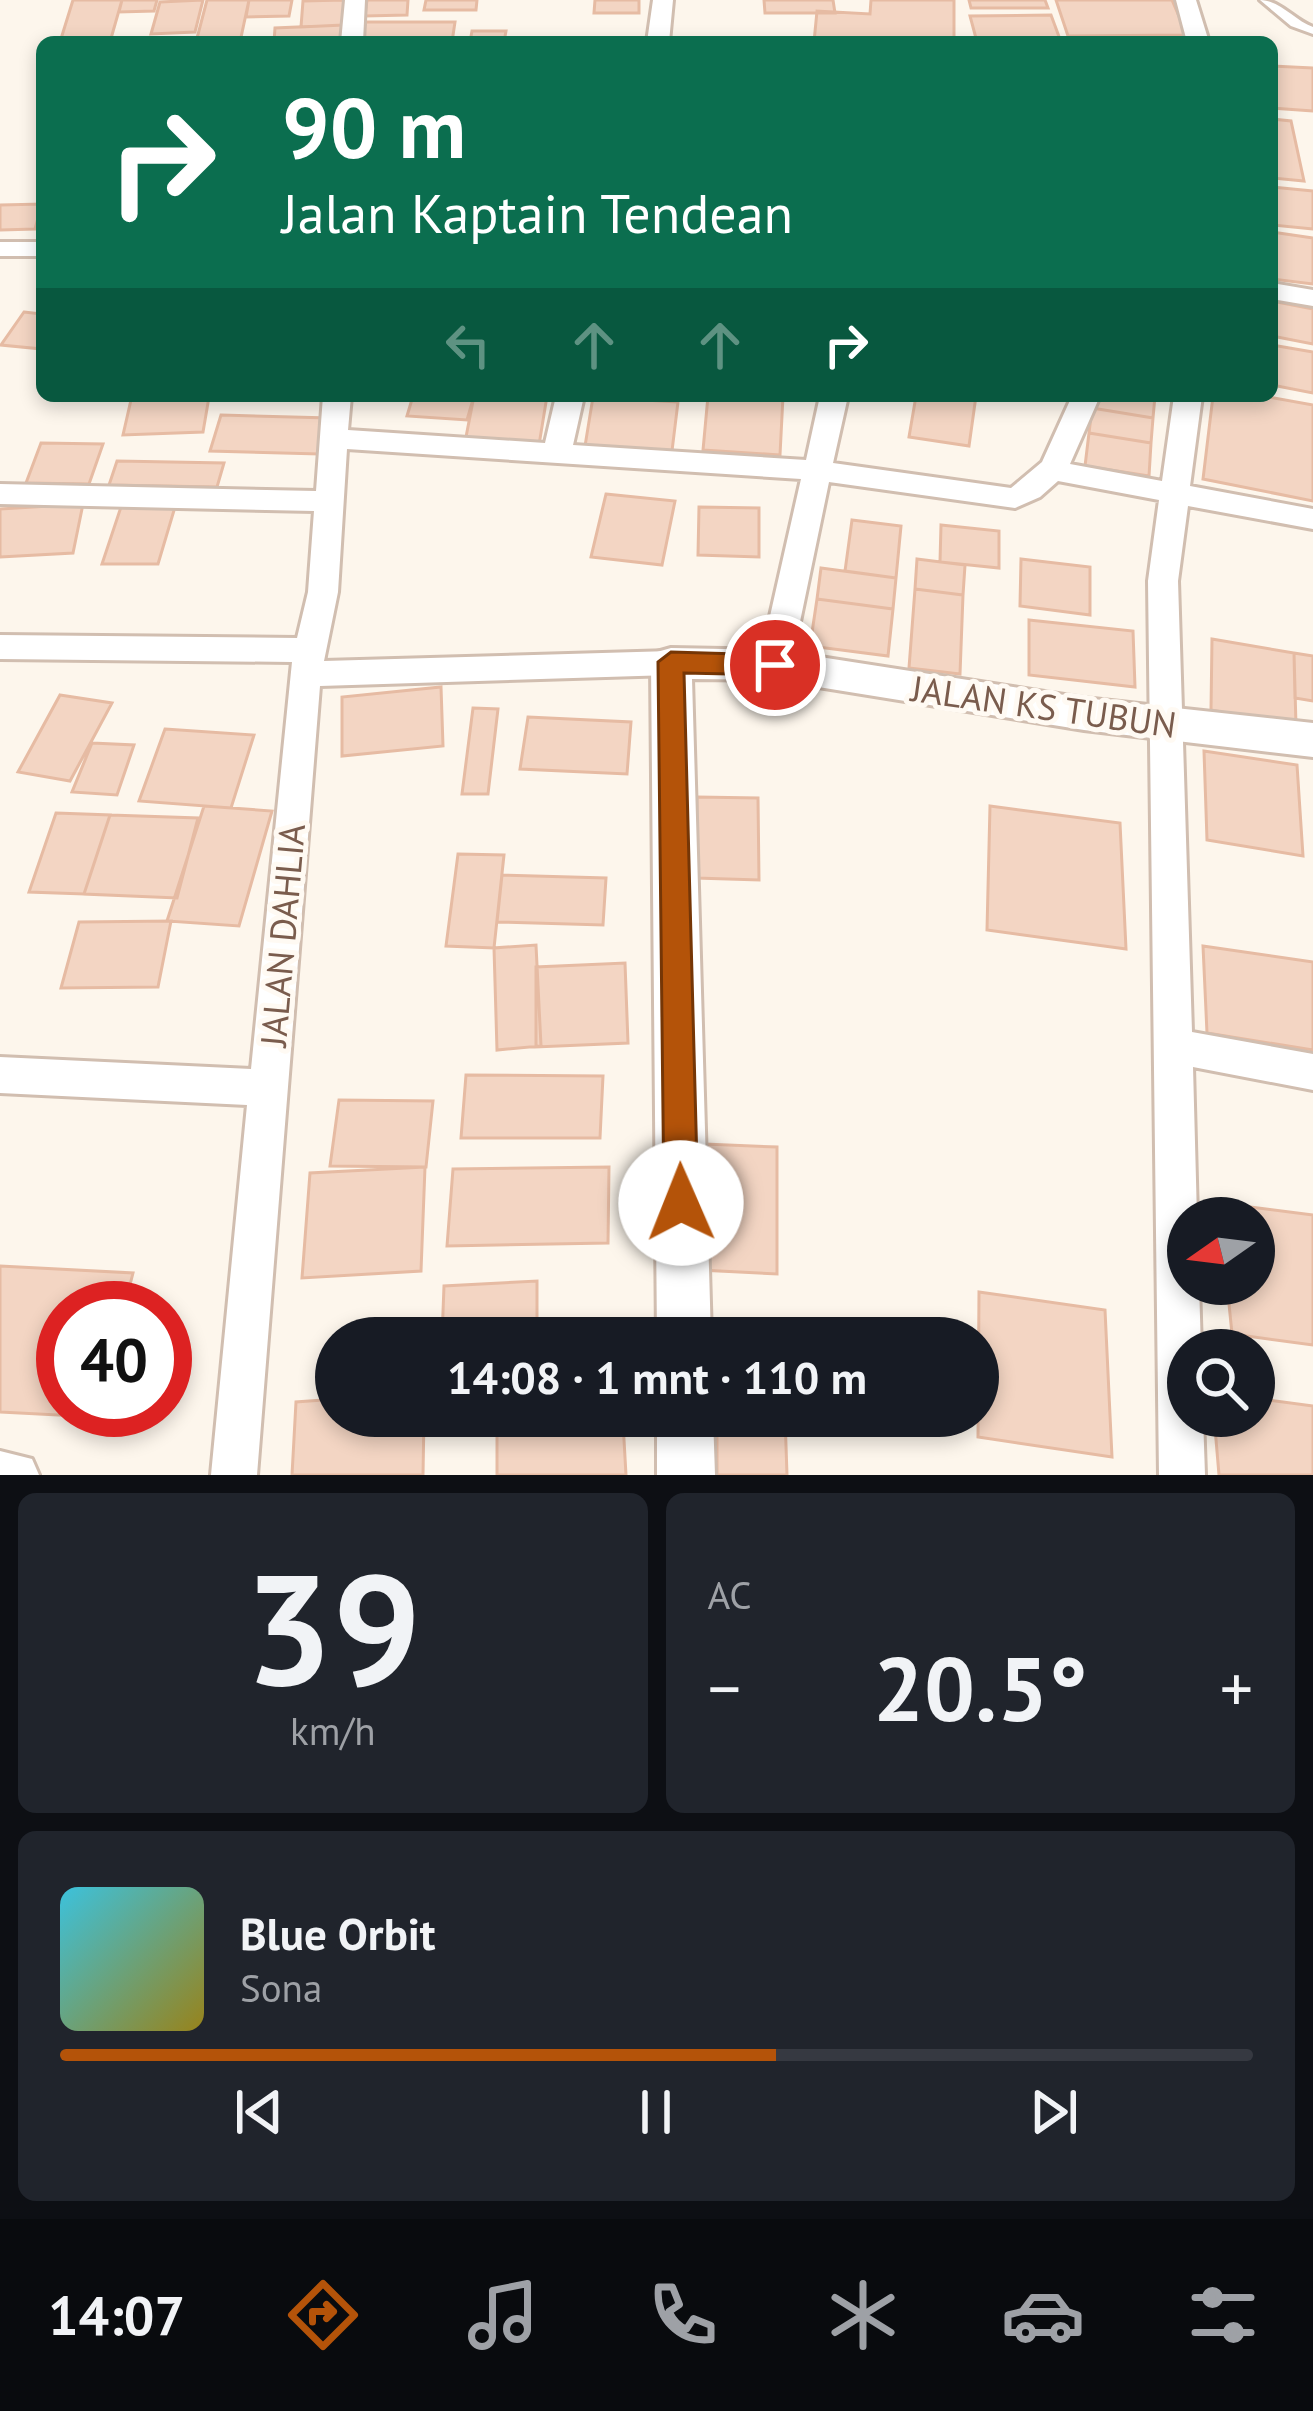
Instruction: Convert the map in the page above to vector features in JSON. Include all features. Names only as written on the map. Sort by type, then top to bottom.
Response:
[{"type":"street","points":[[353,36],[356,0]]},
{"type":"street","points":[[659,36],[663,0]]},
{"type":"street","points":[[1186,0],[1196,36]]},
{"type":"street","points":[[0,249],[36,249]]},
{"type":"street","points":[[1278,292],[1313,298]]},
{"type":"street","name":"JALAN DAHLIA","points":[[234,1475],[309,662],[323,592],[328,501],[338,439],[337,402]]},
{"type":"street","points":[[558,450],[569,402]]},
{"type":"street","points":[[775,665],[833,402]]},
{"type":"street","points":[[338,439],[820,471],[1015,498],[1040,488],[1054,470],[1083,402]]},
{"type":"street","points":[[1181,1475],[1162,581],[1187,402]]},
{"type":"street","points":[[1054,470],[1313,520]]},
{"type":"street","points":[[0,494],[328,501]]},
{"type":"street","points":[[0,647],[309,662],[671,662],[683,1317]]},
{"type":"street","name":"JALAN KS TUBUN","points":[[671,662],[775,665],[1313,740]]},
{"type":"street","points":[[1172,1046],[1313,1072]]},
{"type":"street","points":[[0,1076],[268,1088]]},
{"type":"street","points":[[685,1437],[686,1475]]},
{"type":"street","points":[[0,1474],[16,1475]]},
{"type":"lane","points":[[1265,0],[1313,32]]},
{"type":"building","points":[[73,0],[122,0],[112,36],[62,36]]},
{"type":"building","points":[[122,0],[157,0],[154,11],[119,12]]},
{"type":"building","points":[[203,0],[195,32],[151,34],[160,2]]},
{"type":"building","points":[[207,0],[249,0],[241,36],[198,36]]},
{"type":"building","points":[[249,0],[292,0],[289,16],[246,17]]},
{"type":"building","points":[[344,0],[343,25],[301,27],[303,1]]},
{"type":"building","points":[[367,0],[408,0],[407,15],[365,16]]},
{"type":"building","points":[[426,0],[477,0],[476,10],[424,10]]},
{"type":"building","points":[[595,0],[639,0],[639,13],[594,13]]},
{"type":"building","points":[[764,0],[833,0],[835,13],[765,13]]},
{"type":"building","points":[[871,0],[954,0],[954,36],[815,36],[817,11],[870,14]]},
{"type":"building","points":[[969,0],[1045,0],[1048,8],[971,8]]},
{"type":"building","points":[[1056,0],[1172,0],[1187,35],[1068,36]]},
{"type":"building","points":[[1051,15],[1059,36],[975,36],[970,16]]},
{"type":"building","points":[[366,22],[455,22],[453,36],[362,36]]},
{"type":"building","points":[[343,25],[342,36],[274,36],[275,28]]},
{"type":"building","points":[[472,31],[506,31],[505,36],[471,36]]},
{"type":"building","points":[[1278,66],[1313,68],[1313,111],[1278,108]]},
{"type":"building","points":[[1278,120],[1291,121],[1304,181],[1278,179]]},
{"type":"building","points":[[1278,188],[1313,191],[1313,229],[1278,226]]},
{"type":"building","points":[[36,204],[35,229],[0,230],[0,205]]},
{"type":"building","points":[[1278,233],[1313,238],[1313,284],[1278,280]]},
{"type":"building","points":[[1278,302],[1313,309],[1313,344],[1278,337]]},
{"type":"building","points":[[24,312],[36,313],[36,348],[1,345]]},
{"type":"building","points":[[1278,346],[1313,352],[1313,393],[1278,386]]},
{"type":"building","points":[[1278,399],[1313,405],[1313,501],[1203,479],[1212,402]]},
{"type":"building","points":[[131,402],[208,402],[203,432],[123,435]]},
{"type":"building","points":[[411,402],[472,402],[467,420],[407,416]]},
{"type":"building","points":[[473,402],[546,402],[539,445],[465,442]]},
{"type":"building","points":[[592,402],[678,402],[672,451],[585,446]]},
{"type":"building","points":[[707,402],[783,402],[780,455],[703,450]]},
{"type":"building","points":[[915,402],[975,402],[969,446],[909,437]]},
{"type":"building","points":[[1093,402],[1154,402],[1153,418],[1092,408]]},
{"type":"building","points":[[1092,408],[1153,418],[1151,443],[1089,433]]},
{"type":"building","points":[[221,415],[329,418],[319,454],[210,451]]},
{"type":"building","points":[[1089,433],[1151,443],[1149,476],[1085,466]]},
{"type":"building","points":[[41,443],[103,444],[89,484],[26,483]]},
{"type":"building","points":[[117,461],[224,463],[217,487],[109,485]]},
{"type":"building","points":[[606,494],[675,501],[662,565],[591,557]]},
{"type":"building","points":[[83,504],[73,553],[0,557],[0,509]]},
{"type":"building","points":[[121,507],[175,507],[158,564],[102,564]]},
{"type":"building","points":[[699,507],[759,508],[759,557],[698,555]]},
{"type":"building","points":[[852,520],[901,526],[896,578],[845,571]]},
{"type":"building","points":[[941,525],[999,531],[999,568],[940,562]]},
{"type":"building","points":[[917,559],[965,565],[963,595],[915,589]]},
{"type":"building","points":[[1021,559],[1090,567],[1090,615],[1020,606]]},
{"type":"building","points":[[821,568],[896,578],[893,609],[817,599]]},
{"type":"building","points":[[915,589],[963,595],[960,674],[909,668]]},
{"type":"building","points":[[817,599],[893,609],[888,656],[810,646]]},
{"type":"building","points":[[1029,620],[1133,631],[1135,687],[1029,675]]},
{"type":"building","points":[[1212,639],[1294,653],[1296,726],[1211,710]]},
{"type":"building","points":[[1294,653],[1313,656],[1313,701],[1295,698]]},
{"type":"building","points":[[441,687],[443,746],[342,756],[342,697]]},
{"type":"building","points":[[60,695],[112,703],[70,781],[18,772]]},
{"type":"building","points":[[473,708],[498,709],[488,794],[462,794]]},
{"type":"building","points":[[528,717],[631,722],[627,774],[520,769]]},
{"type":"building","points":[[165,729],[254,735],[231,808],[139,801]]},
{"type":"building","points":[[92,743],[134,745],[117,795],[72,792]]},
{"type":"building","points":[[1204,751],[1297,765],[1303,856],[1207,840]]},
{"type":"building","points":[[697,797],[758,798],[759,880],[696,878]]},
{"type":"building","points":[[204,806],[272,811],[239,926],[167,921]]},
{"type":"building","points":[[990,806],[1120,823],[1126,949],[987,930]]},
{"type":"building","points":[[56,813],[110,815],[84,894],[29,892]]},
{"type":"building","points":[[110,815],[198,818],[177,898],[84,894]]},
{"type":"building","points":[[458,854],[504,855],[494,948],[446,946]]},
{"type":"building","points":[[502,875],[606,878],[603,925],[497,922]]},
{"type":"building","points":[[171,921],[158,987],[61,988],[79,922]]},
{"type":"building","points":[[536,945],[541,1046],[497,1050],[494,948]]},
{"type":"building","points":[[1203,946],[1313,962],[1313,1050],[1207,1033]]},
{"type":"building","points":[[625,963],[628,1043],[536,1047],[536,967]]},
{"type":"building","points":[[466,1075],[603,1076],[600,1138],[461,1138]]},
{"type":"building","points":[[339,1100],[433,1101],[426,1167],[330,1166]]},
{"type":"building","points":[[704,1144],[777,1147],[777,1274],[700,1270]]},
{"type":"building","points":[[425,1167],[421,1271],[302,1278],[310,1173]]},
{"type":"building","points":[[609,1167],[608,1243],[447,1246],[453,1169]]},
{"type":"building","points":[[1275,1210],[1313,1215],[1313,1345],[1275,1340],[1275,1329],[1232,1329],[1229,1305],[1275,1305]]},
{"type":"building","points":[[0,1266],[133,1273],[131,1281],[36,1281],[36,1414],[0,1412]]},
{"type":"building","points":[[537,1281],[537,1317],[443,1317],[444,1286]]},
{"type":"building","points":[[979,1292],[1105,1310],[1112,1457],[978,1437],[999,1437],[999,1317],[979,1317]]},
{"type":"building","points":[[315,1401],[315,1437],[424,1437],[423,1475],[292,1475],[296,1402]]},
{"type":"building","points":[[1275,1401],[1313,1406],[1313,1475],[1219,1475],[1216,1437],[1275,1437]]},
{"type":"building","points":[[497,1437],[624,1437],[626,1475],[497,1475]]},
{"type":"building","points":[[717,1437],[786,1437],[787,1475],[717,1475]]},
{"type":"route","points":[[681,1203],[671,662],[775,665]]}]
